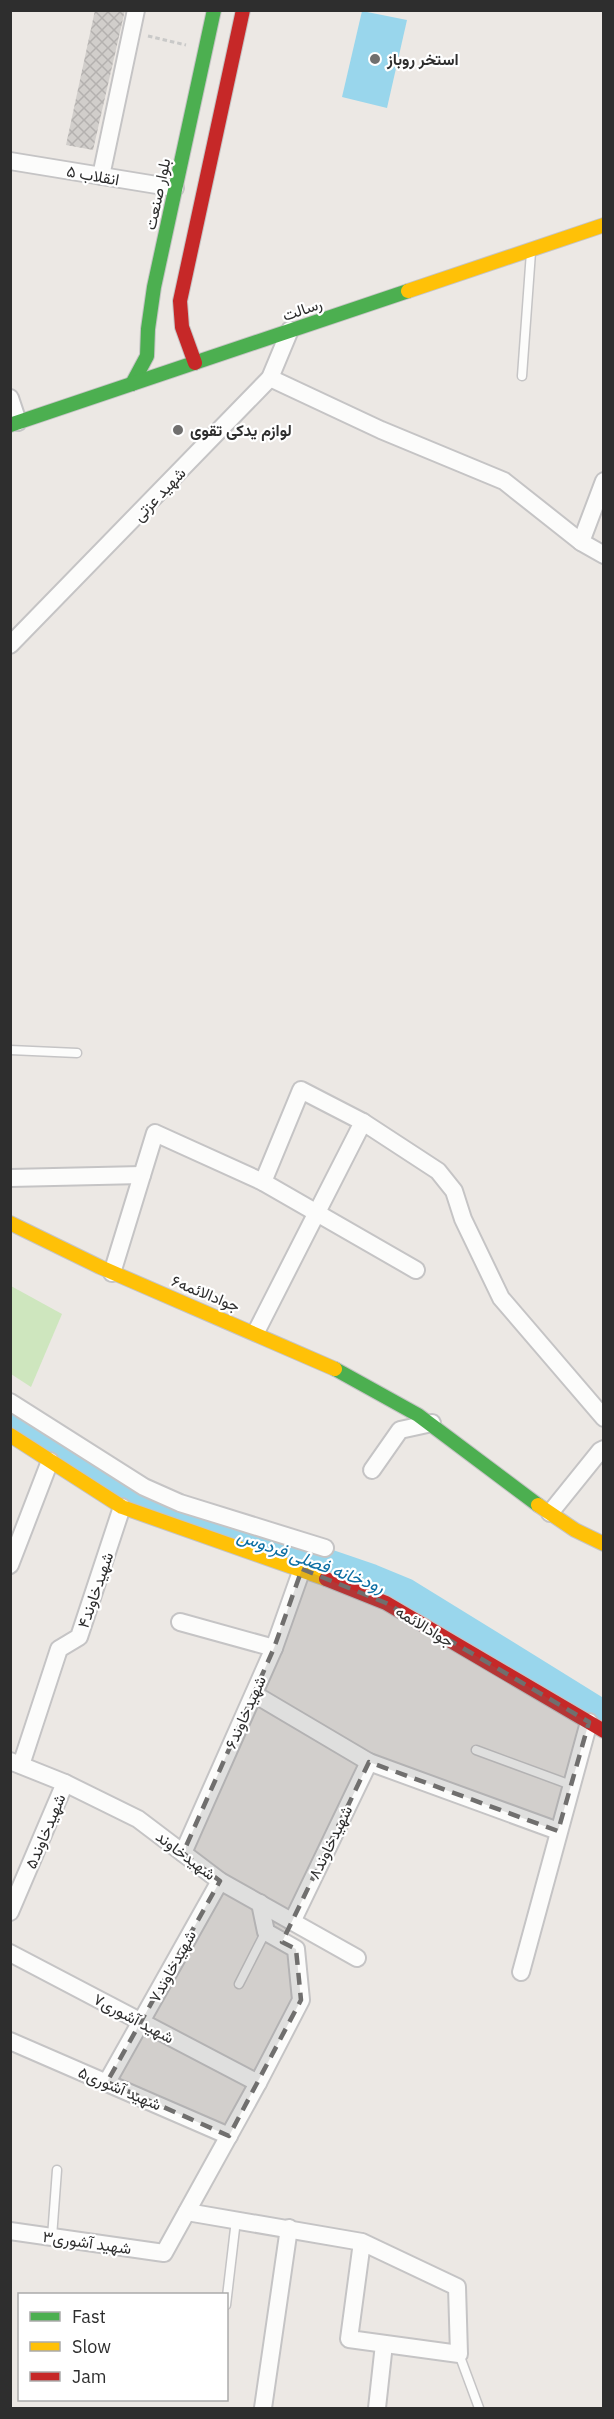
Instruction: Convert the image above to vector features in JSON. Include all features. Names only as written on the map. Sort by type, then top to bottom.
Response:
[{"type":"street","points":[[101,176],[136,10]]},
{"type":"street","name":"بلوار صنعت","points":[[132,384],[147,356],[154,287],[214,10]]},
{"type":"street","points":[[195,363],[182,327],[180,301],[243,10]]},
{"type":"street","name":"انقلاب ۵","points":[[10,161],[175,189]]},
{"type":"street","points":[[175,189],[203,193]]},
{"type":"street","name":"رسالت","points":[[14,424],[603,225]]},
{"type":"street","name":"شهید عزتی","points":[[10,645],[270,378],[290,330]]},
{"type":"street","points":[[270,378],[381,430],[504,481],[581,542],[603,555]]},
{"type":"street","points":[[10,398],[14,424]]},
{"type":"street","points":[[581,542],[603,481]]},
{"type":"street","points":[[263,1182],[301,1090],[363,1122],[438,1171],[454,1191],[463,1219],[501,1298],[603,1418]]},
{"type":"street","points":[[256,1332],[363,1122]]},
{"type":"street","points":[[112,1273],[155,1133],[263,1182],[416,1270]]},
{"type":"street","points":[[10,1178],[142,1175]]},
{"type":"street","name":"جوادالائمه۶","points":[[10,1223],[112,1273],[256,1332],[388,1396],[432,1423],[581,1535],[603,1545]]},
{"type":"street","points":[[10,1402],[144,1487],[180,1503],[325,1548]]},
{"type":"street","points":[[372,1470],[400,1431],[432,1423]]},
{"type":"street","name":"جوادالائمه","points":[[10,1435],[122,1507],[302,1569],[386,1603],[603,1731]]},
{"type":"street","points":[[550,1513],[603,1449]]},
{"type":"street","points":[[10,1565],[50,1461]]},
{"type":"street","name":"شهیدخاوند۴","points":[[16,1763],[59,1649],[79,1637],[122,1507]]},
{"type":"street","name":"شهیدخاوند۶","points":[[183,1853],[254,1694],[302,1569]]},
{"type":"street","points":[[180,1622],[273,1648]]},
{"type":"street","points":[[254,1694],[369,1762],[558,1832]]},
{"type":"street","points":[[521,1972],[589,1722]]},
{"type":"street","name":"شهیدخاوند۸","points":[[292,1922],[369,1762]]},
{"type":"street","name":"شهیدخاوند","points":[[16,1763],[65,1783],[138,1819],[220,1881],[357,1958]]},
{"type":"street","name":"شهیدخاوند۵","points":[[10,1912],[65,1783]]},
{"type":"street","name":"شهیدخاوند۷","points":[[108,2082],[220,1881]]},
{"type":"street","points":[[260,1904],[266,1932],[296,1949],[301,2000],[187,2212],[362,2242],[457,2287],[459,2354],[349,2339],[362,2242]]},
{"type":"street","name":"شهید آشوری۷","points":[[10,1953],[258,2083]]},
{"type":"street","name":"شهید آشوری۵","points":[[10,2042],[108,2082],[229,2136]]},
{"type":"street","name":"شهید آشوری۳","points":[[10,2231],[164,2253],[187,2212]]},
{"type":"street","points":[[263,2409],[289,2228]]},
{"type":"street","points":[[377,2409],[384,2344]]},
{"type":"lane","points":[[522,376],[532,249]]},
{"type":"lane","points":[[10,1050],[77,1053]]},
{"type":"lane","points":[[476,1750],[571,1785]]},
{"type":"lane","points":[[239,1984],[276,1912]]},
{"type":"lane","points":[[52,2237],[57,2170]]},
{"type":"lane","points":[[227,2293],[236,2220]]},
{"type":"lane","points":[[459,2354],[479,2409]]},
{"type":"path","points":[[132,32],[205,49]]},
{"type":"highlighted area","points":[[302,1569],[386,1603],[589,1722],[558,1831],[369,1762],[282,1942],[296,1949],[301,2000],[229,2136],[107,2082],[220,1881],[183,1853],[274,1648]]},
{"type":"green space","points":[[11,1286],[62,1314],[31,1387],[11,1374]]},
{"type":"water","name":"استخر روباز","points":[[362,11],[407,20],[387,108],[342,97]]},
{"type":"building","points":[[95,10],[125,10],[93,150],[66,145]]},
{"type":"waterway","name":"رودخانه فصلی فردوس","points":[[10,1419],[149,1504],[371,1580],[405,1594],[604,1717]]},
{"type":"traffic: fast","points":[[132,384],[147,356],[154,287],[214,10]]},
{"type":"traffic: fast","points":[[10,425],[408,291]]},
{"type":"traffic: fast","points":[[335,1369],[418,1415],[538,1505]]},
{"type":"traffic: slow","points":[[408,291],[604,225]]},
{"type":"traffic: slow","points":[[10,1223],[100,1267],[335,1369]]},
{"type":"traffic: slow","points":[[10,1435],[122,1507],[326,1579]]},
{"type":"traffic: slow","points":[[538,1505],[575,1530],[604,1544]]},
{"type":"traffic: jam","points":[[195,363],[182,327],[180,301],[243,10]]},
{"type":"traffic: jam","points":[[326,1579],[386,1603],[604,1731]]},
{"type":"place","name":"استخر روباز","points":[[375,59]]},
{"type":"place","name":"لوازم یدکی تقوی","points":[[178,430]]}]
